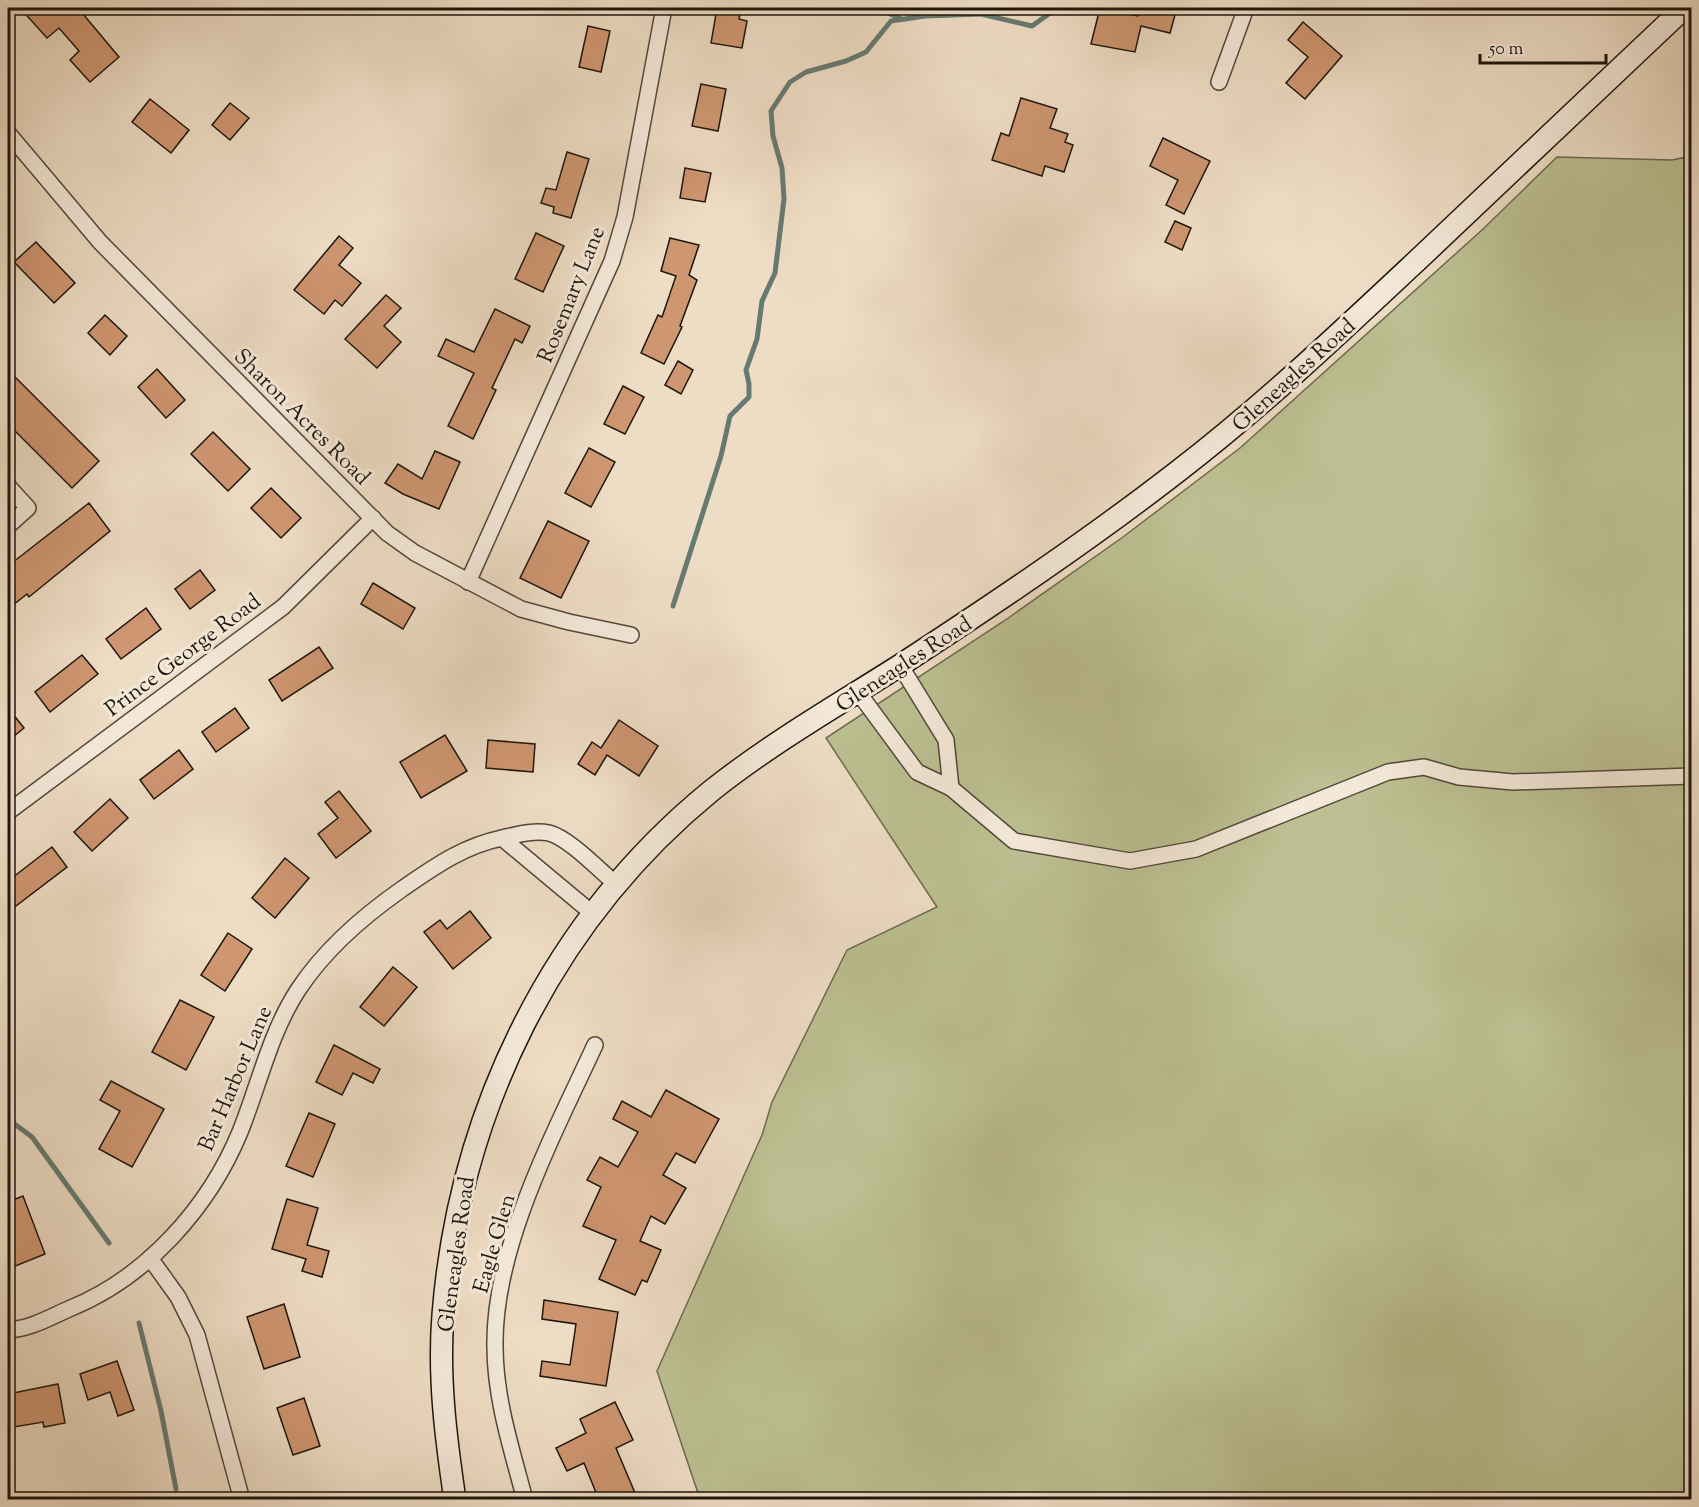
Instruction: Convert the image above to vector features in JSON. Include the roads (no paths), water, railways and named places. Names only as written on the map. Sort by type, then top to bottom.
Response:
[{"type":"street","name":"Rosemary Lane","points":[[468,582],[612,261],[625,217],[664,8]]},
{"type":"street","points":[[1219,82],[1246,8]]},
{"type":"street","name":"Gleneagles Road","points":[[455,1500],[444,1407],[443,1317],[454,1227],[466,1170],[497,1081],[515,1039],[546,981],[592,913],[616,884],[678,820],[745,765],[900,665],[1112,522],[1250,414],[1349,324],[1684,8]]},
{"type":"street","name":"Sharon Acres Road","points":[[8,133],[100,242],[373,518],[415,553],[521,609],[568,622],[632,635]]},
{"type":"street","points":[[8,486],[28,508],[8,526]]},
{"type":"street","name":"Prince George Road","points":[[8,812],[284,607],[373,518]]},
{"type":"street","points":[[900,665],[946,740],[951,788]]},
{"type":"street","points":[[858,692],[917,772],[951,788],[1014,841],[1130,861],[1196,849],[1388,772],[1424,767],[1459,777],[1513,782],[1692,776]]},
{"type":"street","name":"Bar Harbor Lane","points":[[8,1330],[24,1329],[87,1301],[129,1276],[150,1258],[197,1206],[227,1158],[239,1132],[278,1024],[298,989],[323,957],[383,902],[444,859],[481,843],[526,833],[550,833],[616,884]]},
{"type":"street","points":[[502,838],[592,913]]},
{"type":"street","name":"Eagle Glen","points":[[525,1500],[504,1422],[495,1347],[499,1295],[512,1243],[542,1161],[595,1045]]},
{"type":"street","points":[[150,1258],[178,1297],[197,1335],[242,1500]]},
{"type":"waterway","points":[[875,8],[900,18]]},
{"type":"waterway","points":[[673,606],[721,456],[730,416],[749,397],[746,370],[757,339],[762,301],[775,273],[784,199],[782,168],[773,136],[771,111],[790,82],[806,72],[846,61],[866,52],[891,21],[925,16],[981,14],[1032,26],[1057,8]]},
{"type":"waterway","points":[[8,1119],[32,1137],[109,1243]]},
{"type":"waterway","points":[[139,1323],[161,1411],[176,1489]]}]
